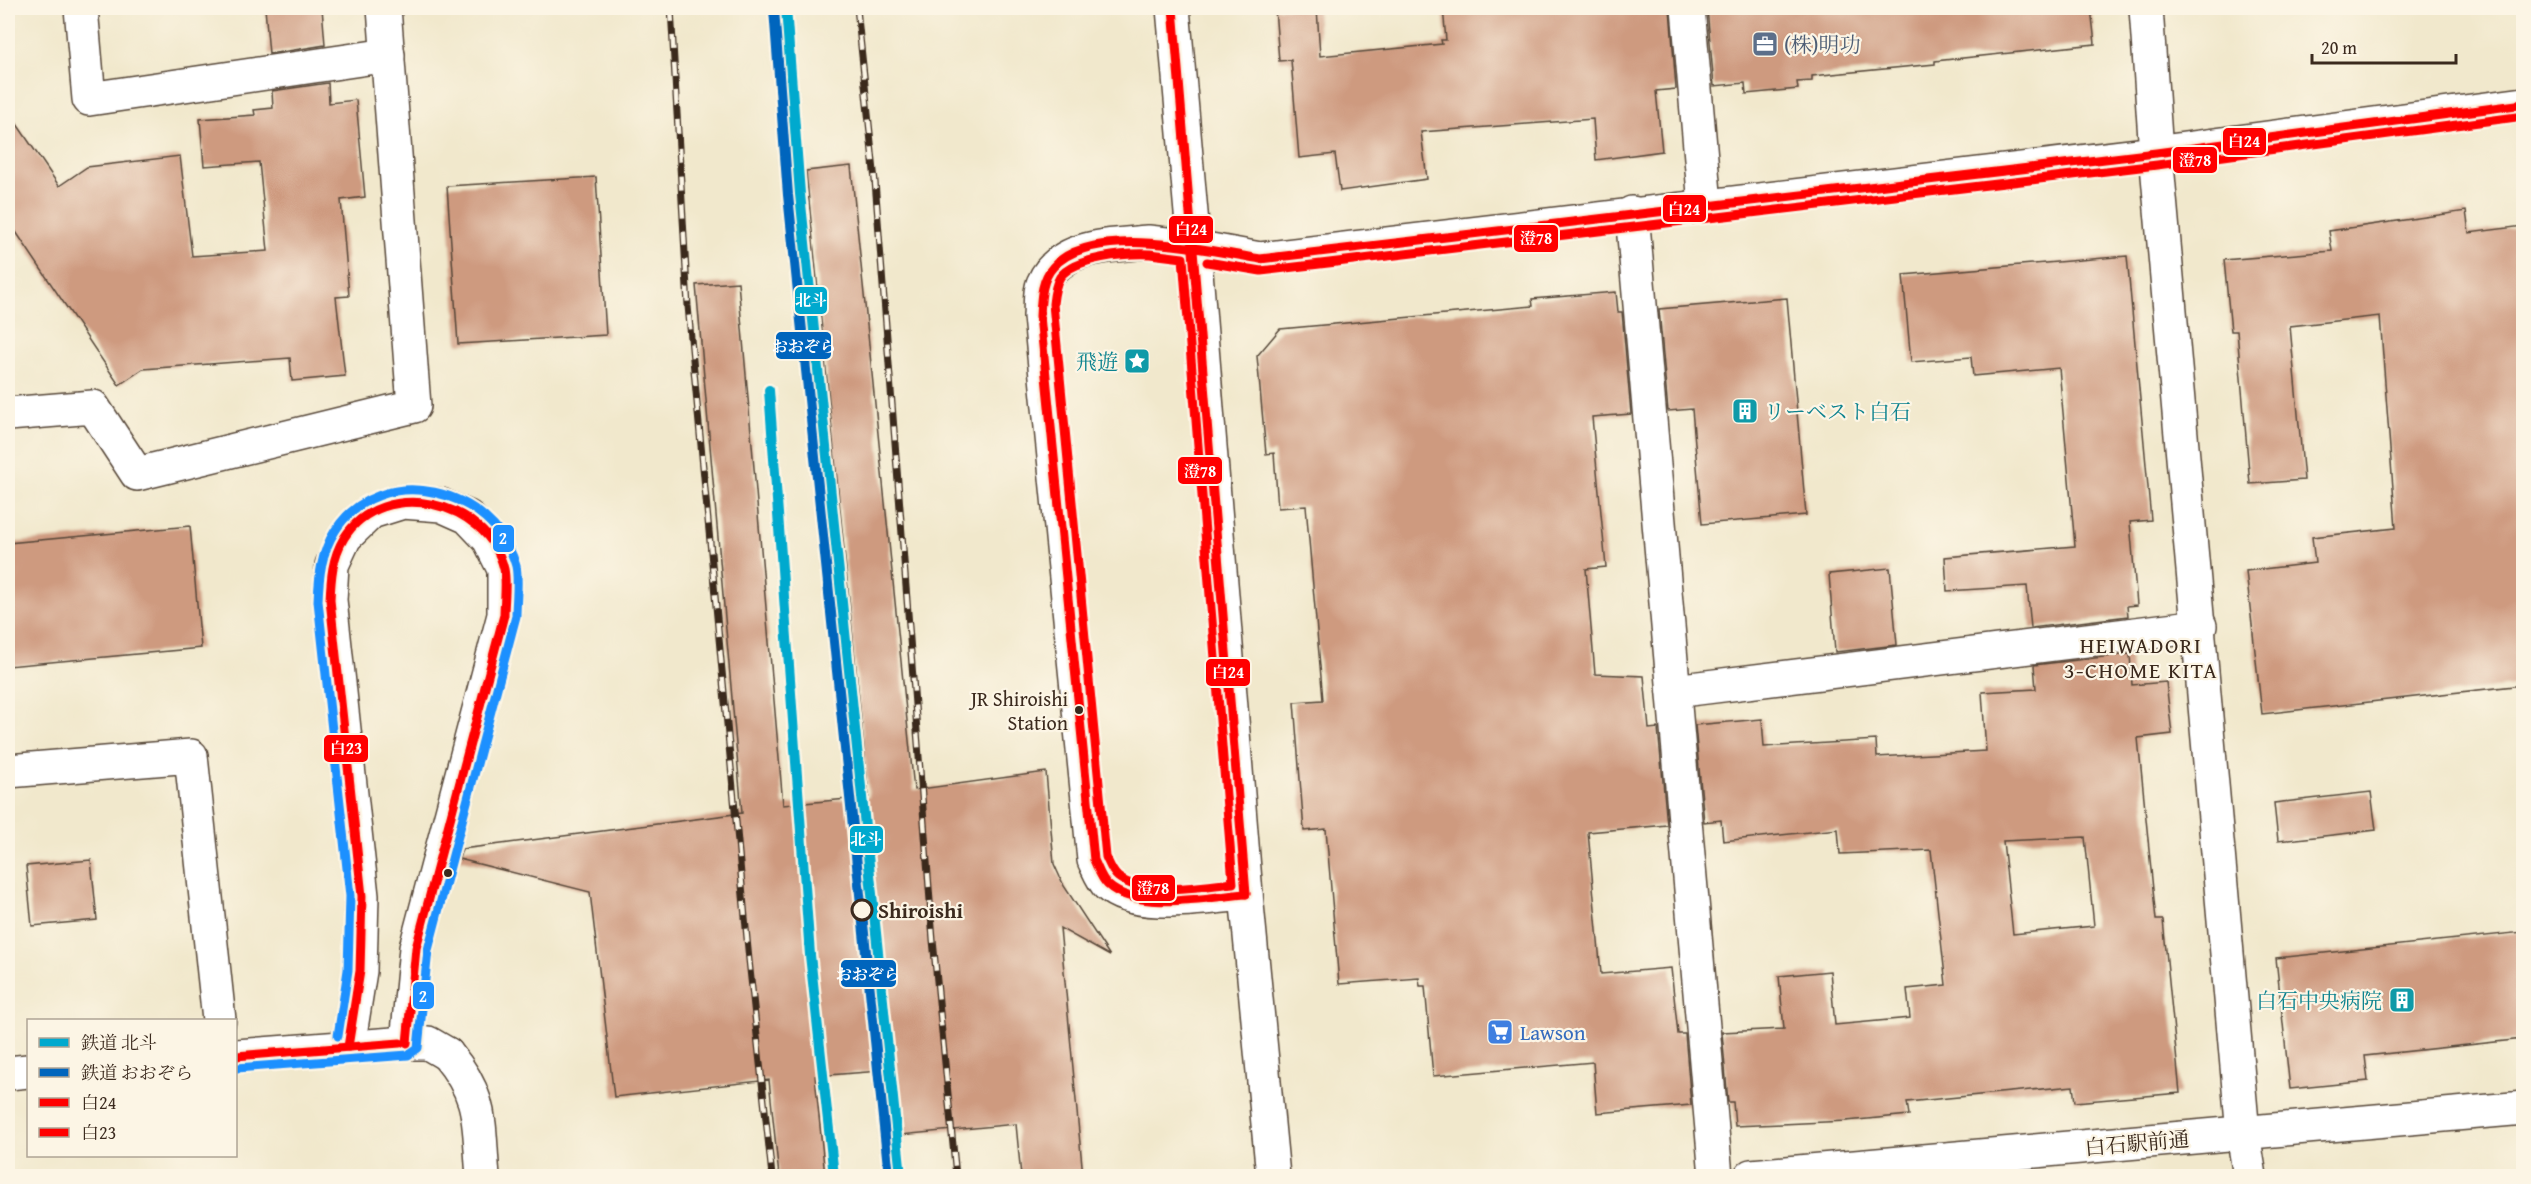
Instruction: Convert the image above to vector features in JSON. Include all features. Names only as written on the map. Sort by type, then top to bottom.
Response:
[{"type":"street","points":[[81,8],[89,99],[388,55]]},
{"type":"street","points":[[8,414],[93,407],[137,474],[414,406],[384,8]]},
{"type":"street","points":[[1173,8],[1246,894],[1273,1176]]},
{"type":"street","points":[[1688,8],[1705,205]]},
{"type":"street","points":[[2146,8],[2243,1134],[2250,1176]]},
{"type":"street","points":[[1246,894],[1150,900],[1128,897],[1108,884],[1094,860],[1040,316],[1042,286],[1053,267],[1070,255],[1089,249],[1148,242],[1194,247],[1260,259],[1632,213],[2157,153],[2523,104]]},
{"type":"street","points":[[1632,213],[1716,1176]]},
{"type":"street","points":[[348,1047],[360,971],[362,896],[330,600],[332,565],[345,537],[371,512],[403,502],[441,505],[468,517],[489,538],[504,569],[504,615],[416,948],[407,1043]]},
{"type":"street","points":[[1674,691],[2200,626]]},
{"type":"street","points":[[8,771],[191,756],[219,1019]]},
{"type":"street","points":[[237,1056],[428,1043],[447,1054],[462,1073],[476,1100],[483,1176]]},
{"type":"street","points":[[8,1073],[27,1071]]},
{"type":"street","name":"白石駅前通","points":[[1751,1176],[2523,1108]]},
{"type":"building","points":[[265,8],[322,8],[325,45],[269,54]]},
{"type":"building","points":[[1275,8],[1317,8],[1320,56],[1442,44],[1441,40],[1446,40],[1443,8],[1670,8],[1676,89],[1656,91],[1662,151],[1596,160],[1593,119],[1421,132],[1427,179],[1340,191],[1335,154],[1299,158],[1291,60],[1279,61]]},
{"type":"building","points":[[1707,8],[2091,8],[2095,44],[1935,61],[1935,64],[1812,76],[1812,81],[1797,82],[1798,89],[1746,94],[1745,83],[1714,86]]},
{"type":"building","points":[[328,83],[329,103],[356,100],[365,197],[341,200],[349,296],[336,297],[345,376],[292,381],[290,358],[143,369],[119,385],[8,220],[8,111],[59,186],[87,167],[180,156],[192,256],[268,251],[259,162],[204,166],[200,119],[255,115],[254,110],[273,108],[272,91]]},
{"type":"building","points":[[851,166],[914,790],[1046,772],[1054,864],[1064,886],[1110,956],[1060,928],[1083,1176],[1021,1176],[1016,1124],[900,1135],[894,1070],[815,1076],[825,1176],[779,1176],[769,1080],[614,1097],[590,892],[459,859],[462,849],[742,813],[696,285],[738,282],[783,805],[869,797],[806,171]]},
{"type":"building","points":[[596,177],[606,335],[458,344],[447,186]]},
{"type":"building","points":[[2466,211],[2469,233],[2523,226],[2523,685],[2262,714],[2246,571],[2315,563],[2312,537],[2396,528],[2380,316],[2290,326],[2304,480],[2250,484],[2237,331],[2231,331],[2224,260],[2332,251],[2329,231]]},
{"type":"building","points":[[2127,256],[2151,520],[2130,522],[2137,605],[2127,606],[2128,616],[2031,628],[2027,586],[1947,591],[1945,557],[2075,546],[2059,368],[1973,376],[1971,357],[1911,362],[1903,275]]},
{"type":"building","points":[[1616,292],[1618,312],[1622,312],[1631,414],[1592,417],[1606,567],[1586,569],[1595,674],[1644,676],[1649,729],[1658,728],[1667,825],[1588,832],[1601,974],[1671,968],[1678,1034],[1685,1034],[1691,1105],[1597,1113],[1593,1062],[1433,1076],[1425,986],[1420,986],[1419,978],[1339,984],[1326,829],[1304,831],[1294,702],[1323,700],[1306,506],[1278,508],[1274,453],[1266,454],[1257,356],[1280,329],[1533,306],[1532,299]]},
{"type":"building","name":"リーベスト白石","points":[[1787,298],[1806,515],[1702,524],[1692,409],[1668,411],[1659,309]]},
{"type":"building","points":[[190,526],[201,648],[8,666],[8,543]]},
{"type":"building","points":[[1890,568],[1897,645],[1835,652],[1829,574]]},
{"type":"building","points":[[2130,654],[2132,685],[2166,682],[2172,734],[2138,738],[2156,920],[2163,920],[2180,1093],[2075,1102],[2073,1086],[1907,1102],[1909,1115],[1846,1121],[1735,1126],[1733,1102],[1728,1102],[1722,1032],[1784,1029],[1779,976],[1830,971],[1835,1025],[1910,1018],[1907,989],[1946,985],[1931,850],[1840,854],[1838,829],[1723,841],[1721,820],[1704,822],[1695,725],[1762,719],[1764,747],[1876,740],[1877,757],[1986,751],[1982,692],[2036,689],[2034,665]],"holes":[[[2085,837],[2094,926],[2013,934],[2003,841]]]},
{"type":"building","points":[[2371,792],[2376,830],[2278,841],[2274,803]]},
{"type":"building","points":[[91,860],[97,920],[32,926],[26,866]]},
{"type":"building","name":"白石中央病院","points":[[2523,932],[2523,1039],[2365,1056],[2368,1081],[2290,1089],[2276,958]]},
{"type":"railway","points":[[671,8],[688,306],[749,960],[772,1176]]},
{"type":"railway","points":[[857,8],[875,181],[933,940],[956,1176]]},
{"type":"rail line","name":"北斗","points":[[786,8],[800,194],[901,1176]]},
{"type":"rail line","name":"おおぞら","points":[[774,9],[788,195],[889,1176]]},
{"type":"rail line","name":"北斗","points":[[769,390],[810,955],[834,1176]]},
{"type":"transit line","name":"白24","points":[[1173,8],[1246,894]]},
{"type":"transit line","name":"白24","points":[[1246,894],[1174,901],[1137,898],[1121,893],[1108,885],[1094,860],[1040,316],[1042,290],[1046,278],[1053,267],[1071,254],[1095,246],[1152,243],[1212,250],[1260,259],[2156,153],[2524,104]]},
{"type":"transit line","name":"澄78","points":[[1207,262],[1261,271],[2157,165],[2524,116]]},
{"type":"transit line","name":"澄78","points":[[1128,254],[1150,254],[1183,258],[1233,883],[1173,889],[1142,887],[1129,883],[1116,875],[1106,857],[1053,304],[1060,277],[1067,270],[1102,258],[1128,254]]},
{"type":"transit line","name":"2","points":[[237,1068],[408,1055],[418,1048],[428,950],[516,616],[517,584],[516,566],[504,539],[485,517],[461,501],[434,492],[406,490],[379,495],[355,509],[330,539],[322,565],[318,601],[350,896],[348,970],[338,1036]]},
{"type":"transit line","name":"白23","points":[[348,1047],[360,971],[362,896],[330,600],[332,576],[344,538],[361,519],[383,507],[408,502],[433,504],[457,513],[478,526],[494,545],[504,569],[505,586],[504,615],[416,948],[407,1043]]},
{"type":"transit line","name":"白23","points":[[237,1056],[400,1043]]},
{"type":"place","name":"(株)明功","points":[[1765,44]]},
{"type":"place","name":"飛遊","points":[[1137,361]]},
{"type":"place","name":"リーベスト白石","points":[[1745,411]]},
{"type":"place","name":"JR Shiroishi Station","points":[[1079,710]]},
{"type":"place","name":"Shiroishi","points":[[862,910]]},
{"type":"place","name":"白石中央病院","points":[[2402,1000]]},
{"type":"place","name":"Lawson","points":[[1500,1032]]},
{"type":"district","name":"HEIWADORI 3-CHOME KITA","points":[[2141,658]]}]
